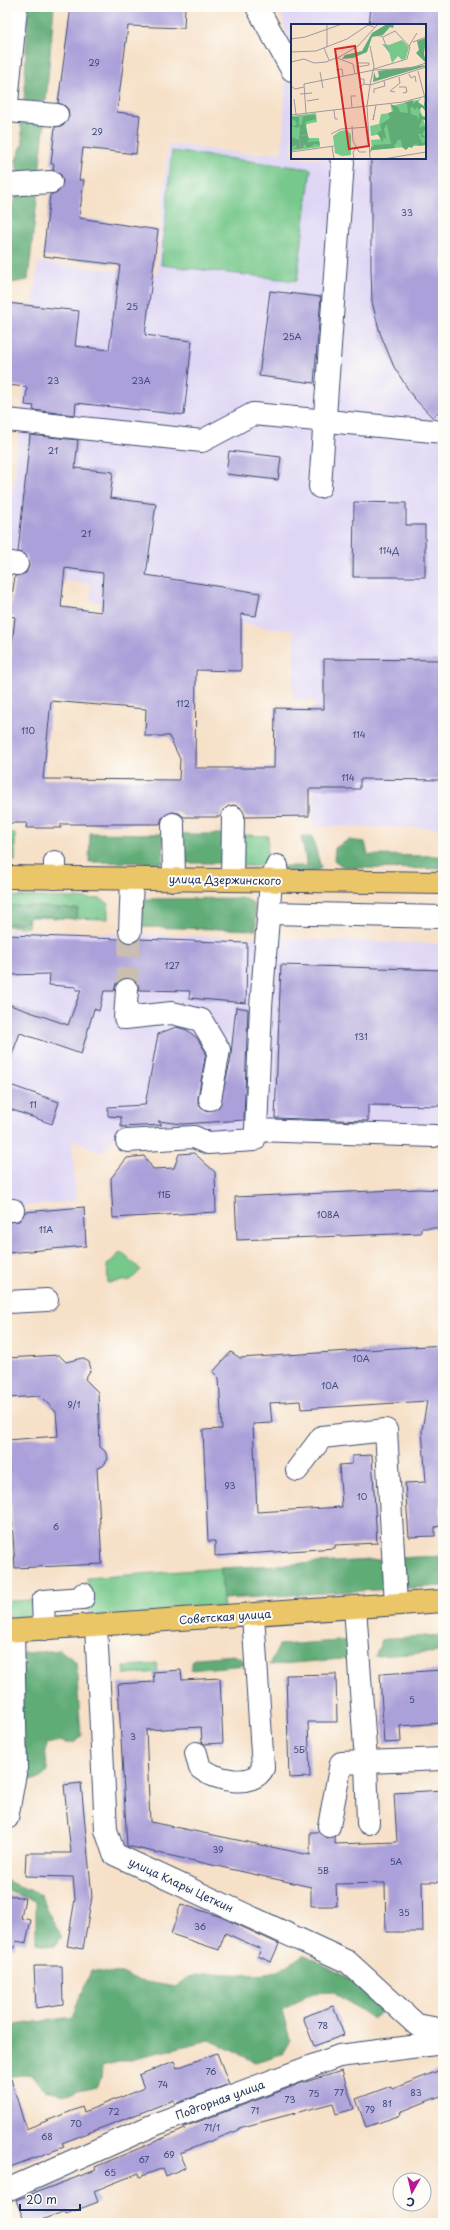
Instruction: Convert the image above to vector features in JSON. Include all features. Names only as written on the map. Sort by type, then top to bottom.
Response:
[{"type":"main road","name":"улица Дзержинского","points":[[7,877],[55,870],[132,879],[232,880],[274,874],[443,883]]},
{"type":"main road","name":"Советская улица","points":[[10,1631],[443,1601]]},
{"type":"street","points":[[7,103],[16,7]]},
{"type":"street","points":[[264,10],[291,68]]},
{"type":"street","points":[[7,112],[57,116]]},
{"type":"street","points":[[320,487],[343,162],[341,159]]},
{"type":"street","points":[[7,185],[51,182]]},
{"type":"street","points":[[7,420],[202,441],[253,414],[443,432]]},
{"type":"street","points":[[232,880],[233,817]]},
{"type":"street","points":[[173,824],[174,880]]},
{"type":"street","points":[[127,1141],[194,1137],[208,1143],[254,1140],[256,1130],[261,1006],[274,874]]},
{"type":"street","points":[[130,931],[132,879]]},
{"type":"street","points":[[269,913],[443,917]]},
{"type":"street","points":[[127,990],[126,1018],[172,1013],[202,1020],[218,1050],[210,1099]]},
{"type":"street","points":[[256,1130],[434,1136]]},
{"type":"street","points":[[7,1302],[47,1300]]},
{"type":"street","points":[[297,1470],[322,1437],[386,1430],[396,1604]]},
{"type":"street","points":[[44,1629],[43,1601],[83,1598],[83,1594]]},
{"type":"street","points":[[355,1607],[366,1762],[368,1823]]},
{"type":"street","points":[[196,1753],[200,1768],[218,1777],[235,1780],[249,1779],[260,1773],[263,1768],[253,1615]]},
{"type":"street","name":"улица Клары Цеткин","points":[[96,1626],[106,1830],[114,1854],[348,1962],[417,2025],[443,2030]]},
{"type":"street","points":[[7,1818],[12,1768],[10,1631]]},
{"type":"street","points":[[329,1826],[341,1763],[443,1758]]},
{"type":"street","name":"Подгорная улица","points":[[7,2190],[156,2124],[339,2056],[443,2044]]},
{"type":"shaded area","points":[[280,7],[443,7],[443,828],[313,826],[315,701],[293,701],[294,631],[90,601],[91,584],[65,581],[66,569],[7,560],[7,543],[38,262],[157,275],[168,144],[246,154],[282,152],[288,41]]},
{"type":"shaded area","points":[[7,930],[443,944],[443,1127],[264,1123],[250,1136],[220,1139],[207,1130],[117,1134],[101,1153],[72,1139],[76,1201],[7,1208]]},
{"type":"green space","points":[[28,7],[54,7],[46,101],[24,102]]},
{"type":"green space","points":[[20,118],[45,118],[39,175],[18,175],[16,160],[23,143]]},
{"type":"green space","points":[[172,151],[311,169],[297,281],[161,265]]},
{"type":"green space","points":[[38,191],[28,280],[11,283],[7,261],[13,258],[8,217],[16,195]]},
{"type":"green space","points":[[7,831],[15,834],[15,861],[7,861]]},
{"type":"green space","points":[[90,833],[163,834],[163,863],[89,862]]},
{"type":"green space","points":[[178,834],[229,834],[226,863],[181,863]]},
{"type":"green space","points":[[242,835],[268,836],[267,866],[242,866]]},
{"type":"green space","points":[[301,836],[312,836],[321,868],[315,872],[281,871],[281,866],[307,866]]},
{"type":"green space","points":[[348,840],[365,842],[368,855],[440,856],[443,869],[354,868],[342,866],[334,860],[335,848]]},
{"type":"green space","points":[[7,896],[101,899],[108,904],[108,919],[76,918],[78,909],[7,905]]},
{"type":"green space","points":[[245,898],[253,903],[256,915],[256,930],[137,927],[138,915],[144,899]]},
{"type":"green space","points":[[7,905],[78,909],[76,919],[30,916],[27,922],[8,924]]},
{"type":"green space","points":[[30,916],[56,918],[29,917],[28,927],[7,926],[7,924],[20,924]]},
{"type":"green space","points":[[121,1252],[141,1270],[131,1280],[108,1283],[107,1265]]},
{"type":"green space","points":[[443,1556],[443,1586],[396,1589],[395,1558]]},
{"type":"green space","points":[[390,1559],[392,1589],[223,1599],[221,1568]]},
{"type":"green space","points":[[221,1568],[224,1611],[90,1621],[87,1578]]},
{"type":"green space","points":[[37,1600],[34,1618],[9,1619],[8,1601]]},
{"type":"green space","points":[[443,1635],[443,1652],[375,1656],[382,1640]]},
{"type":"green space","points":[[353,1640],[355,1658],[269,1665],[279,1645]]},
{"type":"green space","points":[[60,1650],[76,1662],[81,1736],[72,1743],[60,1741],[47,1744],[45,1759],[48,1771],[42,1777],[33,1780],[22,1776],[15,1654]]},
{"type":"green space","points":[[234,1655],[242,1659],[246,1665],[190,1670],[193,1660],[197,1658]]},
{"type":"green space","points":[[157,1664],[158,1672],[125,1675],[124,1666]]},
{"type":"green space","points":[[7,1881],[41,1895],[52,1920],[62,1937],[55,1946],[36,1943],[36,1901],[7,1891]]},
{"type":"green space","points":[[304,1954],[352,1980],[385,2009],[373,2019],[334,1992],[313,1993],[282,2010],[290,2040],[282,2054],[255,2062],[210,2040],[102,2066],[101,2079],[96,2087],[66,2094],[44,2090],[31,2074],[7,2077],[7,2026],[72,2017],[91,1971],[121,1973],[146,1982],[176,1987],[185,1980],[196,1975],[251,1975],[275,1972]]},
{"type":"building","points":[[71,7],[185,7],[184,28],[128,26],[117,112],[140,115],[136,154],[83,148],[79,180],[84,180],[79,218],[158,230],[145,335],[192,341],[184,415],[76,403],[75,415],[33,410],[34,406],[25,405],[27,387],[7,385],[7,303],[79,311],[75,346],[109,350],[120,265],[43,256],[50,195],[58,192],[63,182],[61,175],[53,170],[54,164],[51,164],[55,127],[63,126],[69,116],[68,109],[64,105],[58,103]]},
{"type":"building","points":[[371,7],[443,7],[443,407],[433,418],[413,397],[394,367],[380,333],[372,302],[371,268],[371,159],[426,159],[426,24],[369,24]]},
{"type":"building","points":[[270,291],[321,297],[314,383],[259,376]]},
{"type":"building","points":[[30,435],[78,440],[75,468],[113,472],[110,498],[156,504],[146,575],[260,593],[256,616],[241,614],[241,671],[196,670],[195,768],[274,768],[275,708],[324,709],[324,659],[443,660],[443,780],[360,779],[360,789],[309,789],[309,816],[245,817],[240,807],[233,805],[223,810],[220,817],[184,817],[179,813],[172,812],[162,818],[160,824],[61,824],[61,828],[26,828],[27,823],[7,823],[7,692],[15,617],[9,616],[15,576],[26,573],[29,566],[26,555],[18,552]],"holes":[[[65,568],[103,573],[101,612],[61,607]],[[51,701],[146,709],[145,736],[169,736],[180,759],[179,780],[43,779]]]},
{"type":"building","points":[[229,451],[281,457],[278,480],[226,474]]},
{"type":"building","points":[[354,502],[406,503],[406,525],[425,525],[425,577],[353,577]]},
{"type":"building","points":[[7,935],[120,939],[130,943],[139,939],[247,943],[246,1003],[189,998],[190,991],[139,990],[138,984],[134,979],[122,979],[116,983],[114,991],[104,991],[99,1011],[94,1009],[81,1054],[20,1033],[9,1062],[7,1061],[7,1004],[68,1025],[81,990],[76,990],[76,987],[49,985],[50,974],[7,975]]},
{"type":"building","points":[[281,965],[443,970],[443,1106],[368,1105],[368,1121],[275,1118]]},
{"type":"building","points":[[236,1007],[248,1009],[244,1120],[182,1124],[158,1121],[162,1125],[121,1127],[121,1117],[108,1116],[108,1107],[145,1105],[158,1034],[176,1027],[187,1030],[197,1038],[206,1052],[198,1104],[202,1109],[208,1111],[219,1107],[230,1063]]},
{"type":"building","points":[[7,1084],[59,1102],[52,1124],[7,1108]]},
{"type":"building","points":[[194,1153],[215,1172],[216,1212],[113,1218],[111,1178],[127,1158],[144,1156],[153,1169],[174,1168],[179,1154]]},
{"type":"building","points":[[419,1189],[443,1190],[443,1228],[421,1228],[421,1233],[237,1240],[235,1197]]},
{"type":"building","points":[[84,1207],[86,1246],[7,1253],[7,1222],[19,1221],[25,1212]]},
{"type":"building","points":[[443,1345],[443,1479],[441,1480],[440,1526],[435,1527],[435,1536],[409,1537],[405,1483],[426,1482],[422,1430],[427,1401],[301,1409],[300,1401],[270,1403],[272,1423],[253,1424],[257,1512],[342,1507],[339,1465],[352,1464],[352,1456],[372,1455],[377,1543],[335,1545],[335,1548],[215,1556],[215,1541],[208,1541],[203,1430],[222,1429],[219,1378],[213,1372],[231,1352],[240,1358]]},
{"type":"building","points":[[59,1355],[66,1362],[82,1358],[89,1362],[91,1369],[85,1379],[98,1392],[100,1447],[105,1451],[108,1459],[103,1466],[97,1468],[102,1564],[15,1568],[7,1440],[58,1436],[56,1412],[40,1396],[7,1398],[7,1358]]},
{"type":"building","points":[[181,1670],[182,1680],[220,1678],[223,1743],[205,1744],[202,1742],[201,1727],[146,1730],[150,1822],[310,1855],[310,1832],[318,1832],[327,1838],[335,1836],[335,1844],[397,1842],[394,1793],[443,1790],[443,1816],[439,1816],[441,1882],[422,1882],[423,1932],[386,1932],[385,1883],[336,1884],[337,1906],[311,1906],[311,1887],[127,1846],[118,1684],[154,1682],[153,1672]]},
{"type":"building","points":[[443,1670],[443,1723],[400,1726],[401,1742],[384,1743],[380,1674]]},
{"type":"building","points":[[336,1674],[337,1722],[308,1722],[310,1777],[289,1778],[286,1675]]},
{"type":"building","points":[[81,1783],[92,1897],[83,1949],[67,1946],[75,1899],[73,1877],[25,1876],[26,1853],[71,1853],[64,1785]]},
{"type":"building","points":[[7,1895],[25,1898],[21,1918],[31,1920],[26,1943],[16,1941],[15,1948],[7,1948]]},
{"type":"building","points":[[181,1904],[221,1917],[279,1944],[271,1962],[258,1956],[261,1949],[225,1933],[219,1950],[171,1934]]},
{"type":"building","points":[[34,1966],[62,1966],[63,2004],[36,2008]]},
{"type":"building","points":[[333,2006],[344,2035],[314,2046],[303,2017]]},
{"type":"building","points":[[217,2053],[229,2084],[175,2104],[174,2100],[62,2143],[64,2147],[7,2168],[7,2080],[11,2079],[26,2129],[82,2107],[84,2112],[144,2088],[139,2075],[174,2061],[177,2068]]},
{"type":"building","points":[[443,2069],[443,2095],[400,2112],[401,2115],[366,2127],[356,2099],[391,2086],[392,2089]]},
{"type":"building","points":[[342,2071],[354,2109],[336,2114],[333,2103],[239,2128],[239,2130],[180,2153],[186,2167],[166,2176],[163,2168],[140,2177],[139,2173],[94,2191],[98,2202],[66,2214],[65,2211],[33,2223],[25,2223],[16,2200],[96,2170],[95,2167],[185,2129],[184,2127],[302,2083]]},
{"type":"tunnel","points":[[127,990],[130,931]]}]
